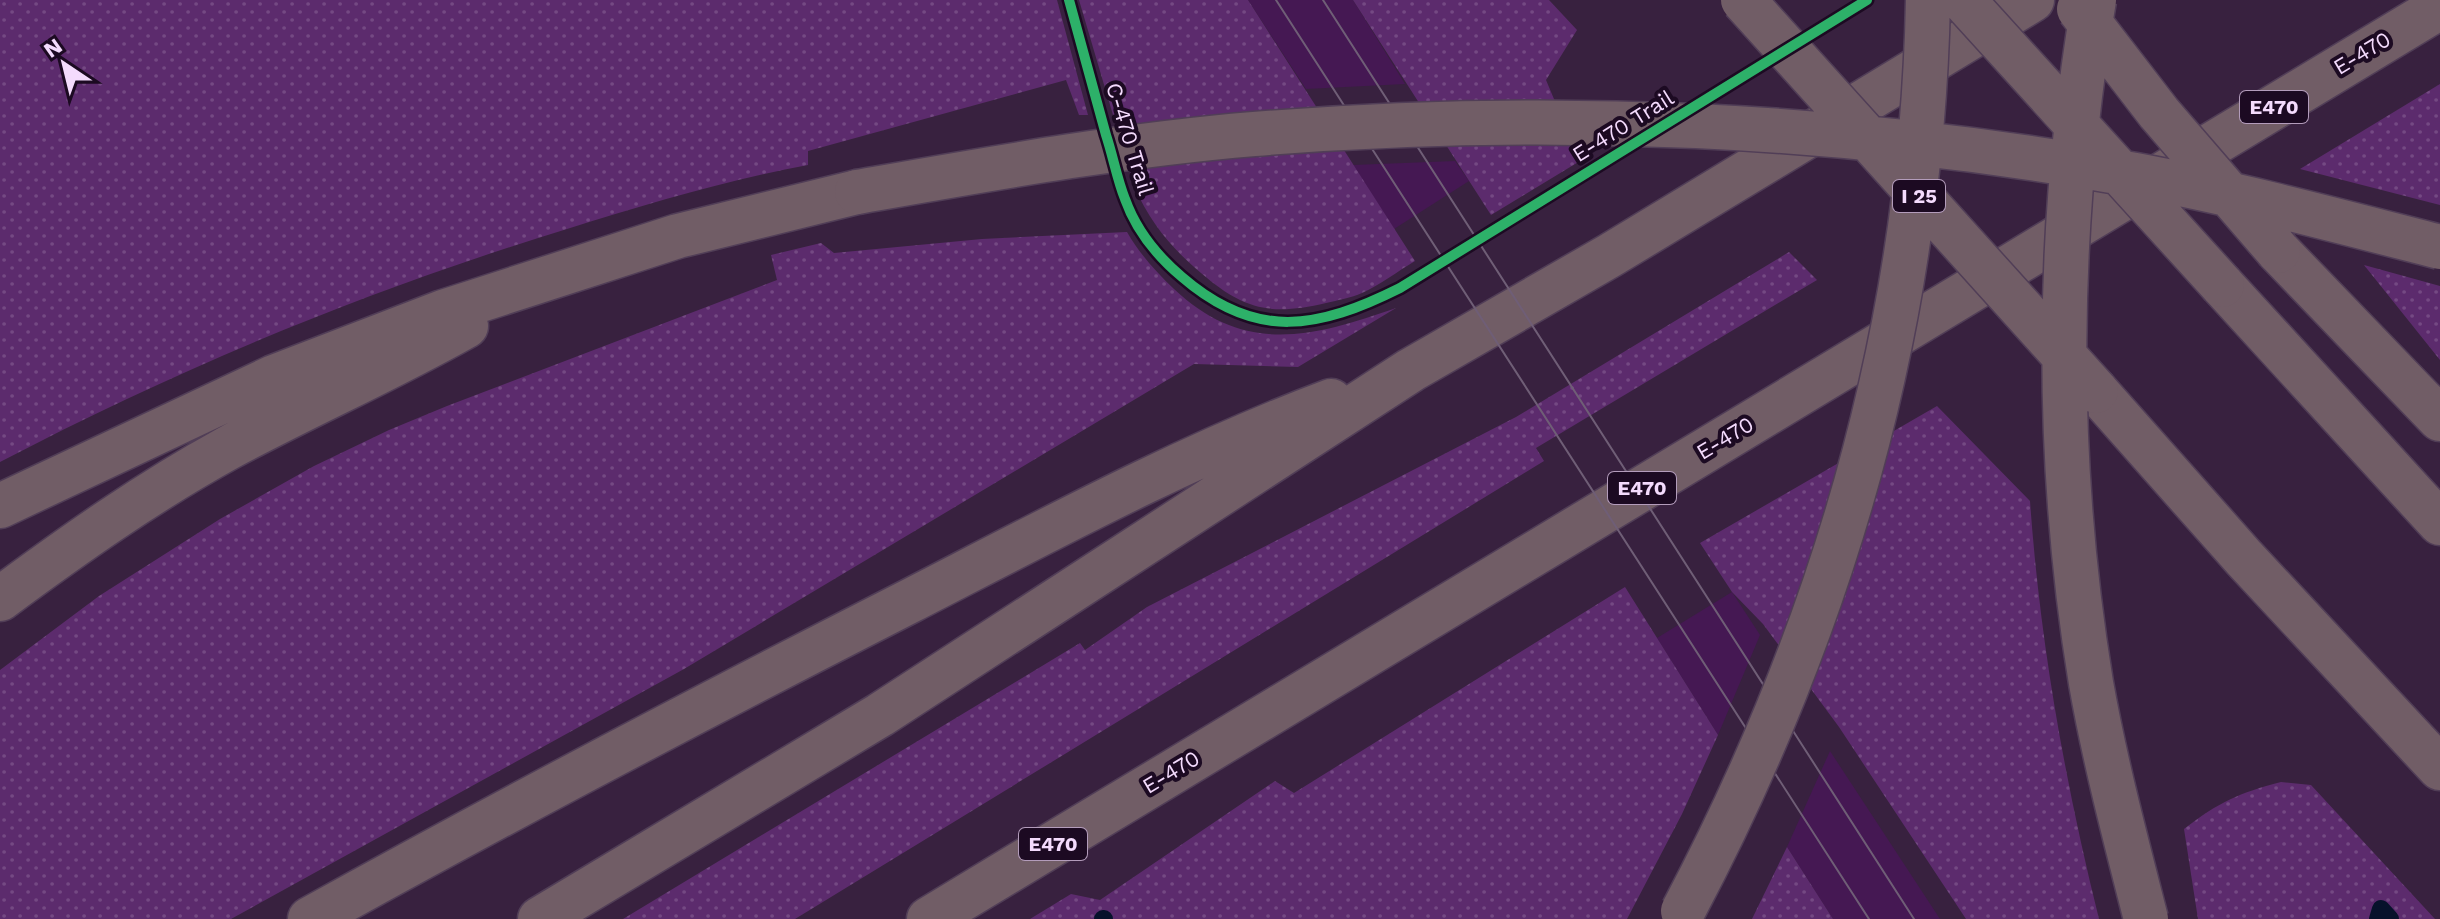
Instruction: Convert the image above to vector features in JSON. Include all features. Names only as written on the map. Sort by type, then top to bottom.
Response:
[{"type":"highway","name":"I 25","points":[[1743,0],[2244,558],[2440,768]]},
{"type":"highway","points":[[1681,915],[1721,838],[1797,665],[1826,586],[1858,481],[1891,346],[1913,210],[1928,0]]},
{"type":"highway","points":[[1963,0],[2440,523]]},
{"type":"highway","points":[[540,919],[880,715],[1411,370],[1609,256],[2032,0]]},
{"type":"highway","points":[[2072,0],[2159,113],[2278,251],[2440,419]]},
{"type":"highway","points":[[2094,0],[2079,99],[2069,215],[2065,378],[2067,443],[2079,597],[2092,684],[2123,830],[2146,919]]},
{"type":"highway","name":"E-470","points":[[929,919],[2440,7]]},
{"type":"highway","points":[[0,506],[196,412],[342,349],[562,272],[718,225],[857,192],[1056,158],[1238,135],[1417,123],[1591,122],[1783,132],[1992,152],[2126,174],[2213,191],[2440,247]]},
{"type":"highway","points":[[0,599],[99,528],[225,450],[409,358],[562,272]]},
{"type":"highway","points":[[310,919],[750,682],[1038,536],[1241,436],[1411,370]]},
{"type":"shaded area","points":[[0,0],[1057,0],[1088,115],[1079,115],[1066,80],[808,151],[808,165],[717,185],[627,211],[493,253],[349,304],[208,362],[0,462]]},
{"type":"shaded area","points":[[1079,0],[1248,0],[1415,261],[1362,293],[1307,307],[1259,307],[1216,285],[1171,244],[1140,199]]},
{"type":"shaded area","points":[[1248,0],[1353,0],[1405,84],[1306,89]]},
{"type":"shaded area","points":[[1353,0],[1549,0],[1577,30],[1546,80],[1580,161],[1491,215]]},
{"type":"shaded area","points":[[2440,84],[2440,205],[2300,169]]},
{"type":"shaded area","points":[[1455,161],[1469,181],[1394,229],[1353,165]]},
{"type":"shaded area","points":[[1127,232],[1142,255],[1174,289],[1201,310],[1227,324],[1254,332],[1308,332],[1336,327],[1396,308],[1298,367],[1194,364],[684,669],[231,919],[0,919],[0,670],[99,596],[220,519],[314,466],[389,430],[777,280],[771,255],[821,243],[834,253],[982,239]]},
{"type":"shaded area","points":[[1789,252],[1817,280],[1536,448],[1544,461],[795,919],[623,919],[1080,643],[1085,650],[1147,607],[1516,417]]},
{"type":"shaded area","points":[[2364,265],[2440,286],[2440,360]]},
{"type":"shaded area","points":[[1937,406],[2030,501],[2047,660],[2075,816],[2099,919],[1966,919],[1839,727],[1763,624],[1732,592],[1700,543]]},
{"type":"shaded area","points":[[1625,587],[1718,735],[1682,814],[1627,919],[1030,919],[1071,894],[1100,900],[1275,781],[1294,793]]},
{"type":"shaded area","points":[[1732,592],[1760,635],[1718,735],[1657,638]]},
{"type":"shaded area","points":[[1830,751],[1940,919],[1833,919],[1787,847]]},
{"type":"shaded area","points":[[2281,782],[2311,785],[2435,919],[2198,919],[2184,829],[2230,800]]},
{"type":"shaded area","points":[[1787,847],[1833,919],[1752,919]]},
{"type":"waterway","points":[[2378,919],[2381,909],[2390,919]]},
{"type":"tram line","points":[[1276,0],[1869,919]]},
{"type":"tram line","points":[[1323,0],[1914,919]]},
{"type":"cycle path","name":"E-470 Trail","points":[[1069,0],[1120,184],[1141,232],[1173,269],[1209,298],[1262,319],[1288,322],[1342,313],[1400,288],[1867,0]]}]
